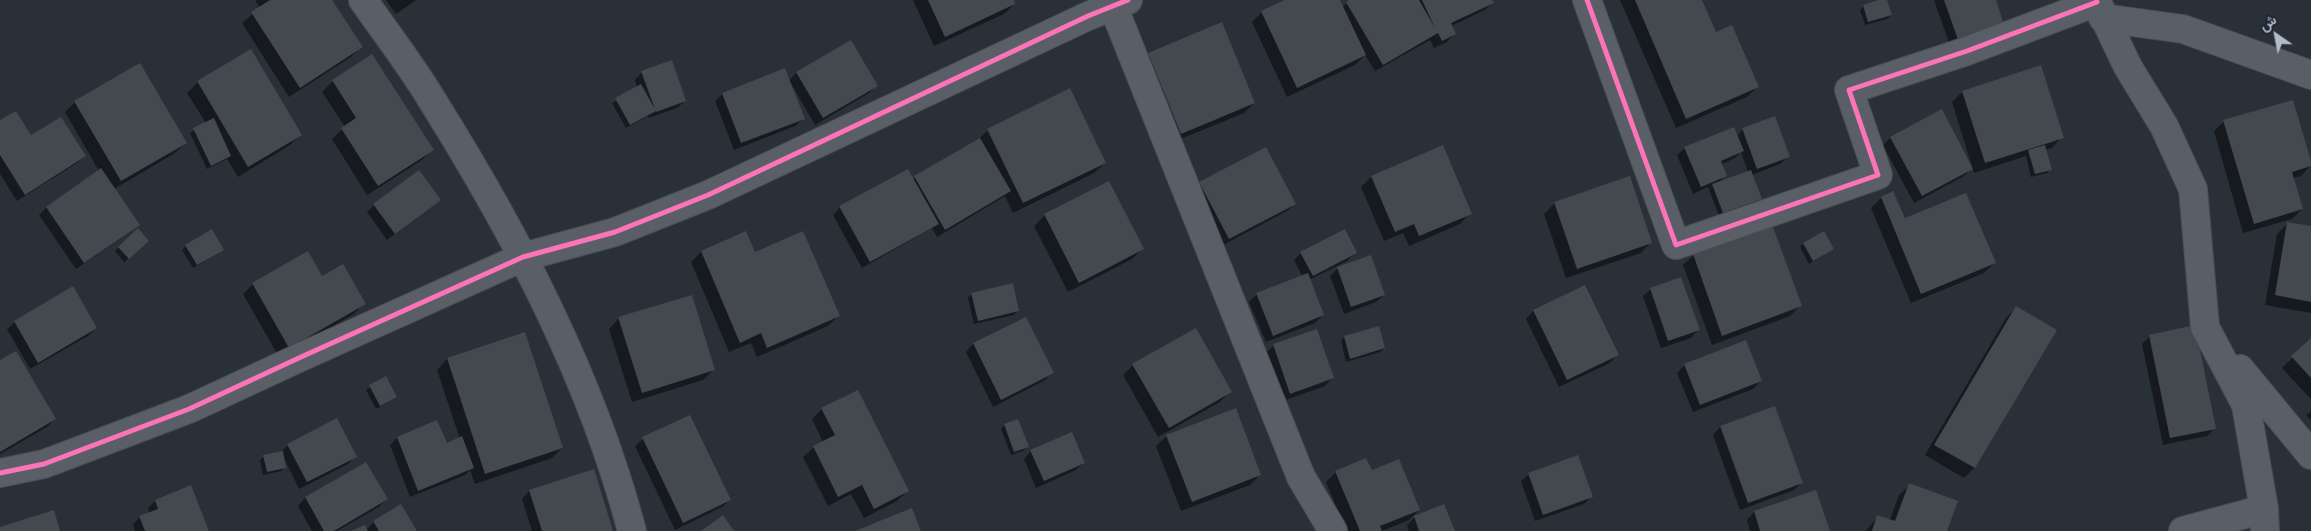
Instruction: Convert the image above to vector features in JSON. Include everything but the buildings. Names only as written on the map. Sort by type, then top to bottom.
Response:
[{"type":"street","points":[[363,0],[432,99],[523,257],[593,408],[620,488],[632,531]]},
{"type":"street","points":[[1587,0],[1676,245],[1878,175],[1849,90],[2099,7],[2183,29],[2311,75]]},
{"type":"street","points":[[0,473],[44,464],[189,410],[301,357],[523,257],[615,232],[708,195],[1084,8],[1121,3],[1301,477],[1332,531]]},
{"type":"street","points":[[2099,7],[2128,67],[2164,126],[2193,189],[2205,328],[2246,405],[2265,520],[2183,531]]},
{"type":"street","points":[[2205,328],[2311,455]]},
{"type":"cycle path","points":[[0,473],[44,464],[189,409],[523,257],[615,232],[708,195],[1088,16],[1128,0]]},
{"type":"cycle path","points":[[1587,0],[1676,245],[1878,175],[1849,90],[1967,51],[2097,2]]}]
